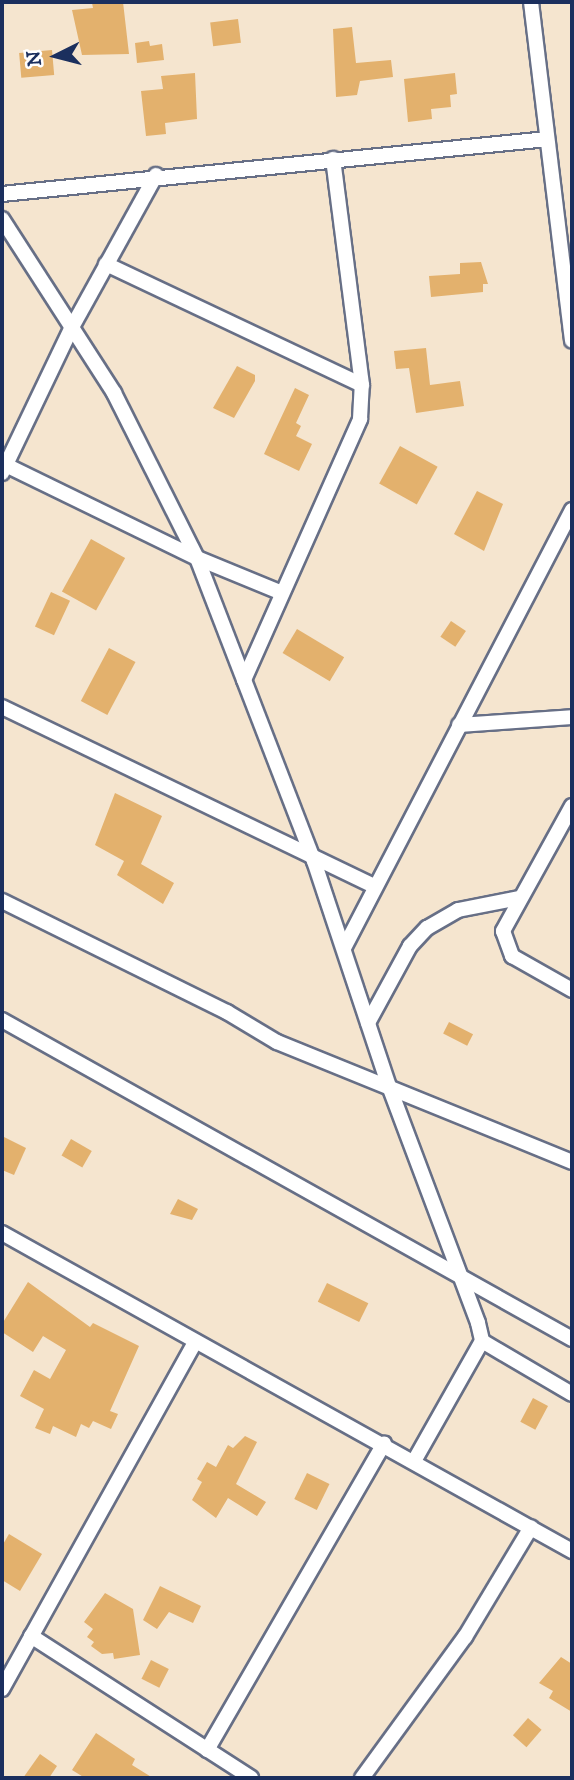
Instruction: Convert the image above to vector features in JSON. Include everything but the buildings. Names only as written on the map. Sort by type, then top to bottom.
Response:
[{"type":"street","points":[[531,2],[572,341]]},
{"type":"street","points":[[2,194],[156,175],[547,139]]},
{"type":"street","points":[[244,680],[280,592],[358,427],[362,385],[333,159]]},
{"type":"street","points":[[156,175],[71,329],[4,469],[197,558],[280,592]]},
{"type":"street","points":[[2,219],[114,393],[197,558],[314,861],[389,1086],[482,1341],[572,1394]]},
{"type":"street","points":[[106,264],[362,385]]},
{"type":"street","points":[[344,948],[572,510]]},
{"type":"street","points":[[2,707],[314,861],[374,886]]},
{"type":"street","points":[[459,725],[572,718]]},
{"type":"street","points":[[572,806],[503,931],[507,949],[572,990]]},
{"type":"street","points":[[368,1023],[410,946],[427,928],[458,910],[520,898]]},
{"type":"street","points":[[2,901],[227,1012],[276,1042],[572,1162]]},
{"type":"street","points":[[2,1020],[572,1339]]},
{"type":"street","points":[[2,1234],[384,1444],[572,1551]]},
{"type":"street","points":[[414,1461],[482,1341]]},
{"type":"street","points":[[2,1689],[195,1342]]},
{"type":"street","points":[[207,1750],[384,1444]]},
{"type":"street","points":[[362,1778],[465,1637],[531,1527]]},
{"type":"street","points":[[31,1636],[251,1778]]}]
